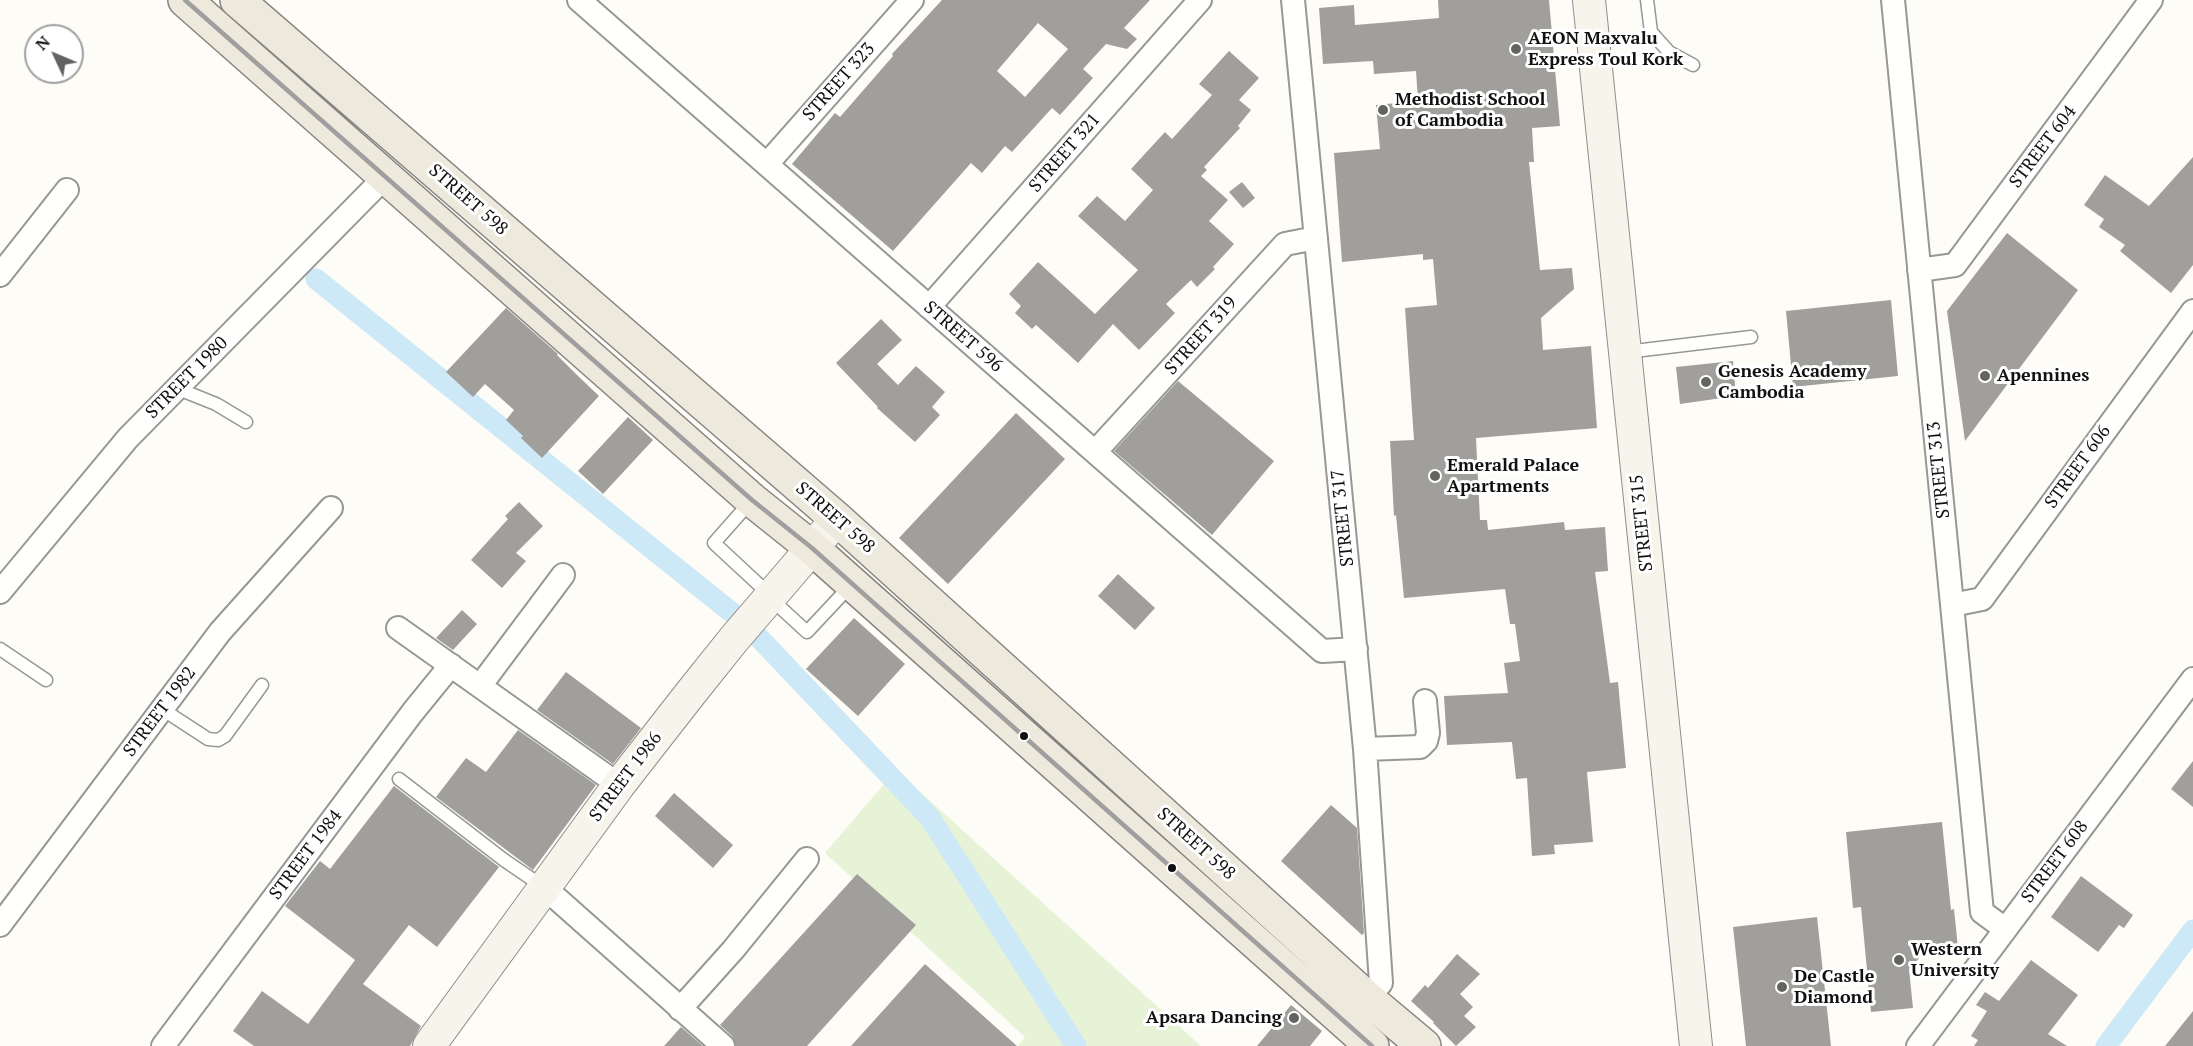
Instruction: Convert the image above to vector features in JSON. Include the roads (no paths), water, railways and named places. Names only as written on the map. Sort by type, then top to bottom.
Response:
[{"type":"main road","name":"STREET 598","points":[[185,0],[752,500],[812,548],[1372,1046]]},
{"type":"main road","name":"STREET 598","points":[[245,2],[837,519],[1368,999],[1424,1046]]},
{"type":"main road","points":[[970,689],[996,663]]},
{"type":"street","name":"STREET 596","points":[[579,0],[1322,651],[1356,649]]},
{"type":"street","name":"STREET 323","points":[[766,164],[912,0]]},
{"type":"street","name":"STREET 321","points":[[929,307],[1200,0]]},
{"type":"street","name":"STREET 317","points":[[1293,0],[1356,649],[1382,984],[1346,1024]]},
{"type":"street","name":"STREET 315","points":[[1589,0],[1696,1046]]},
{"type":"street","name":"STREET 313","points":[[1893,0],[1982,912],[2005,929]]},
{"type":"street","name":"STREET 604","points":[[1919,270],[1955,265],[2151,0]]},
{"type":"street","points":[[222,33],[245,2]]},
{"type":"street","name":"STREET 1980","points":[[0,592],[128,438],[386,176]]},
{"type":"street","points":[[0,275],[67,190]]},
{"type":"street","name":"STREET 319","points":[[1095,452],[1285,244],[1316,238]]},
{"type":"street","name":"STREET 606","points":[[1952,605],[1982,598],[2193,311]]},
{"type":"street","name":"STREET 1982","points":[[0,925],[220,632],[331,508]]},
{"type":"street","name":"STREET 1986","points":[[437,1043],[619,785],[734,639],[837,519]]},
{"type":"street","points":[[480,686],[563,575]]},
{"type":"street","points":[[398,628],[619,785]]},
{"type":"street","name":"STREET 1984","points":[[163,1046],[451,665]]},
{"type":"street","name":"STREET 608","points":[[1918,1046],[2193,679]]},
{"type":"street","points":[[1365,749],[1420,747],[1426,741],[1428,733],[1425,701]]},
{"type":"street","points":[[680,1009],[733,950],[807,859]]},
{"type":"street","points":[[545,888],[723,1046]]},
{"type":"lane","points":[[1647,0],[1651,32],[1669,52],[1693,65]]},
{"type":"lane","points":[[1625,352],[1751,337]]},
{"type":"lane","points":[[176,388],[216,404],[246,422]]},
{"type":"lane","points":[[752,500],[714,543],[766,601],[807,632],[852,584]]},
{"type":"lane","points":[[0,649],[46,680]]},
{"type":"lane","points":[[162,709],[208,739],[218,740],[225,736],[262,685]]},
{"type":"lane","points":[[399,779],[504,861],[545,888]]},
{"type":"waterway","points":[[316,279],[746,624],[930,818],[1076,1046]]},
{"type":"waterway","points":[[2106,1046],[2193,930]]},
{"type":"place","name":"AEON Maxvalu Express Toul Kork","points":[[1516,49]]},
{"type":"place","name":"Methodist School of Cambodia","points":[[1383,110]]},
{"type":"place","name":"Apennines","points":[[1985,376]]},
{"type":"place","name":"Genesis Academy Cambodia","points":[[1706,382]]},
{"type":"place","name":"Emerald Palace Apartments","points":[[1435,476]]},
{"type":"place","name":"Western University","points":[[1899,960]]},
{"type":"place","name":"De Castle Diamond","points":[[1782,987]]},
{"type":"place","name":"Apsara Dancing","points":[[1294,1018]]}]
